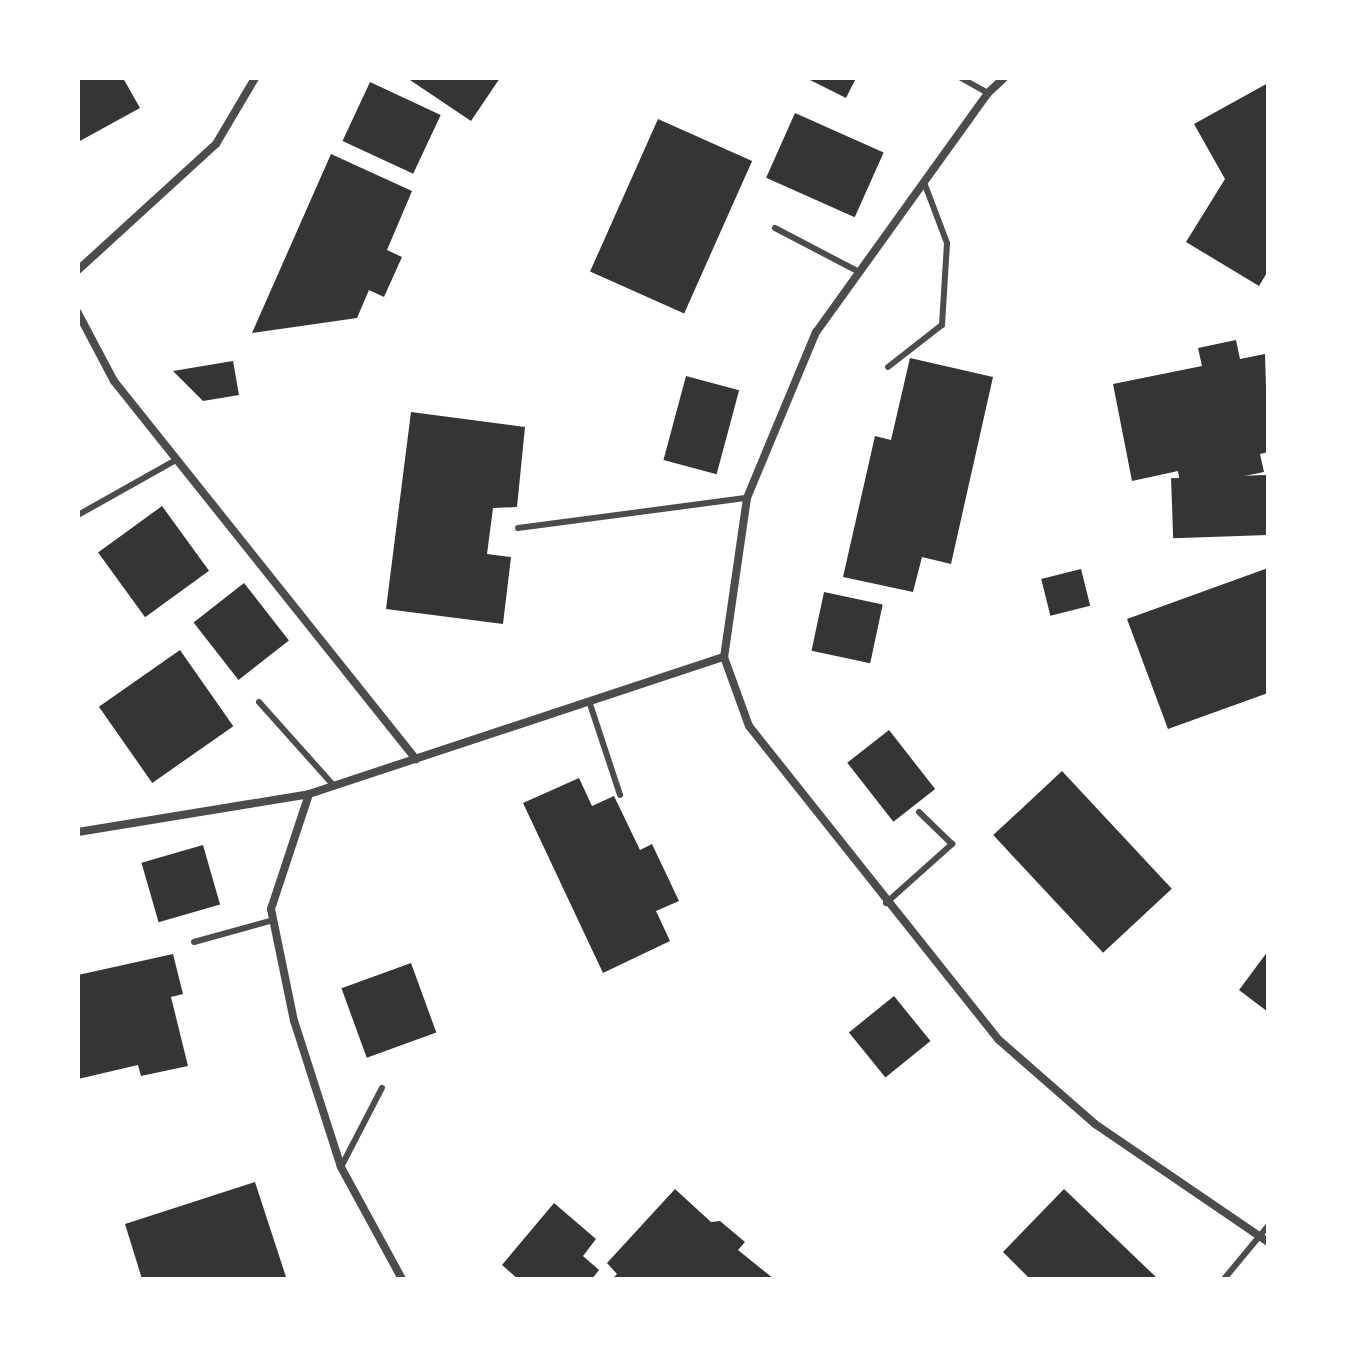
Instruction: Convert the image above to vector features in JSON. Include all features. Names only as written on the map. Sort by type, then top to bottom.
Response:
[{"type":"street","points":[[78,270],[216,144],[255,78]]},
{"type":"street","points":[[1004,78],[988,93],[816,332],[747,498],[724,657],[749,726],[886,903],[999,1040],[1095,1124],[1264,1239]]},
{"type":"street","points":[[78,313],[114,381],[416,759]]},
{"type":"street","points":[[78,832],[309,794],[724,657]]},
{"type":"street","points":[[309,794],[271,909],[294,1021],[341,1167],[402,1279]]},
{"type":"lane","points":[[961,78],[988,93]]},
{"type":"lane","points":[[888,367],[942,325],[947,243],[924,182]]},
{"type":"lane","points":[[775,228],[859,272]]},
{"type":"lane","points":[[78,515],[176,460]]},
{"type":"lane","points":[[518,528],[747,498]]},
{"type":"lane","points":[[589,701],[620,795]]},
{"type":"lane","points":[[259,702],[334,786]]},
{"type":"lane","points":[[886,903],[952,844],[919,812]]},
{"type":"lane","points":[[194,942],[274,920]]},
{"type":"lane","points":[[341,1167],[382,1088]]},
{"type":"lane","points":[[1224,1279],[1264,1239],[1268,1226]]},
{"type":"building","points":[[78,78],[123,78],[140,108],[78,142]]},
{"type":"building","points":[[407,78],[500,78],[471,121]]},
{"type":"building","points":[[806,78],[856,78],[846,98]]},
{"type":"building","points":[[370,82],[441,115],[413,174],[343,141]]},
{"type":"building","points":[[1268,83],[1268,271],[1259,286],[1186,242],[1225,179],[1194,124]]},
{"type":"building","points":[[795,113],[884,152],[855,217],[766,178]]},
{"type":"building","points":[[658,119],[752,161],[684,313],[590,272]]},
{"type":"building","points":[[331,154],[412,191],[387,250],[402,257],[384,297],[369,290],[357,318],[252,333]]},
{"type":"building","points":[[1236,340],[1240,359],[1265,354],[1268,452],[1260,454],[1264,472],[1181,489],[1178,471],[1132,481],[1113,384],[1202,366],[1198,348]]},
{"type":"building","points":[[910,358],[993,377],[951,564],[922,557],[913,592],[843,577],[875,436],[891,440]]},
{"type":"building","points":[[233,361],[239,395],[203,401],[173,371]]},
{"type":"building","points":[[686,376],[739,390],[717,474],[663,460]]},
{"type":"building","points":[[411,412],[525,427],[517,507],[493,508],[487,554],[511,557],[503,624],[386,609]]},
{"type":"building","points":[[1266,475],[1268,535],[1173,538],[1171,478]]},
{"type":"building","points":[[162,506],[209,571],[145,617],[98,552]]},
{"type":"building","points":[[1268,568],[1268,693],[1168,729],[1127,619]]},
{"type":"building","points":[[1081,569],[1090,606],[1050,616],[1041,579]]},
{"type":"building","points":[[244,583],[289,641],[239,680],[194,622]]},
{"type":"building","points":[[824,592],[883,604],[870,663],[812,651]]},
{"type":"building","points":[[180,650],[233,726],[152,783],[99,707]]},
{"type":"building","points":[[889,730],[935,789],[893,822],[847,763]]},
{"type":"building","points":[[1062,771],[1172,889],[1103,953],[993,835]]},
{"type":"building","points":[[579,778],[592,806],[614,796],[640,850],[652,844],[679,901],[656,911],[670,941],[603,973],[523,803]]},
{"type":"building","points":[[203,845],[220,905],[159,922],[141,863]]},
{"type":"building","points":[[1268,951],[1268,1012],[1239,990]]},
{"type":"building","points":[[173,954],[183,994],[171,997],[188,1066],[141,1076],[138,1065],[78,1079],[78,975]]},
{"type":"building","points":[[411,963],[436,1033],[367,1058],[341,988]]},
{"type":"building","points":[[894,996],[931,1041],[885,1078],[849,1033]]},
{"type":"building","points":[[255,1182],[286,1277],[142,1279],[125,1224]]},
{"type":"building","points":[[675,1189],[711,1222],[720,1221],[745,1242],[738,1250],[774,1279],[612,1279],[617,1274],[607,1263]]},
{"type":"building","points":[[1064,1189],[1158,1279],[1030,1279],[1003,1252]]},
{"type":"building","points":[[554,1203],[596,1239],[583,1256],[599,1270],[592,1279],[518,1279],[502,1265]]}]
